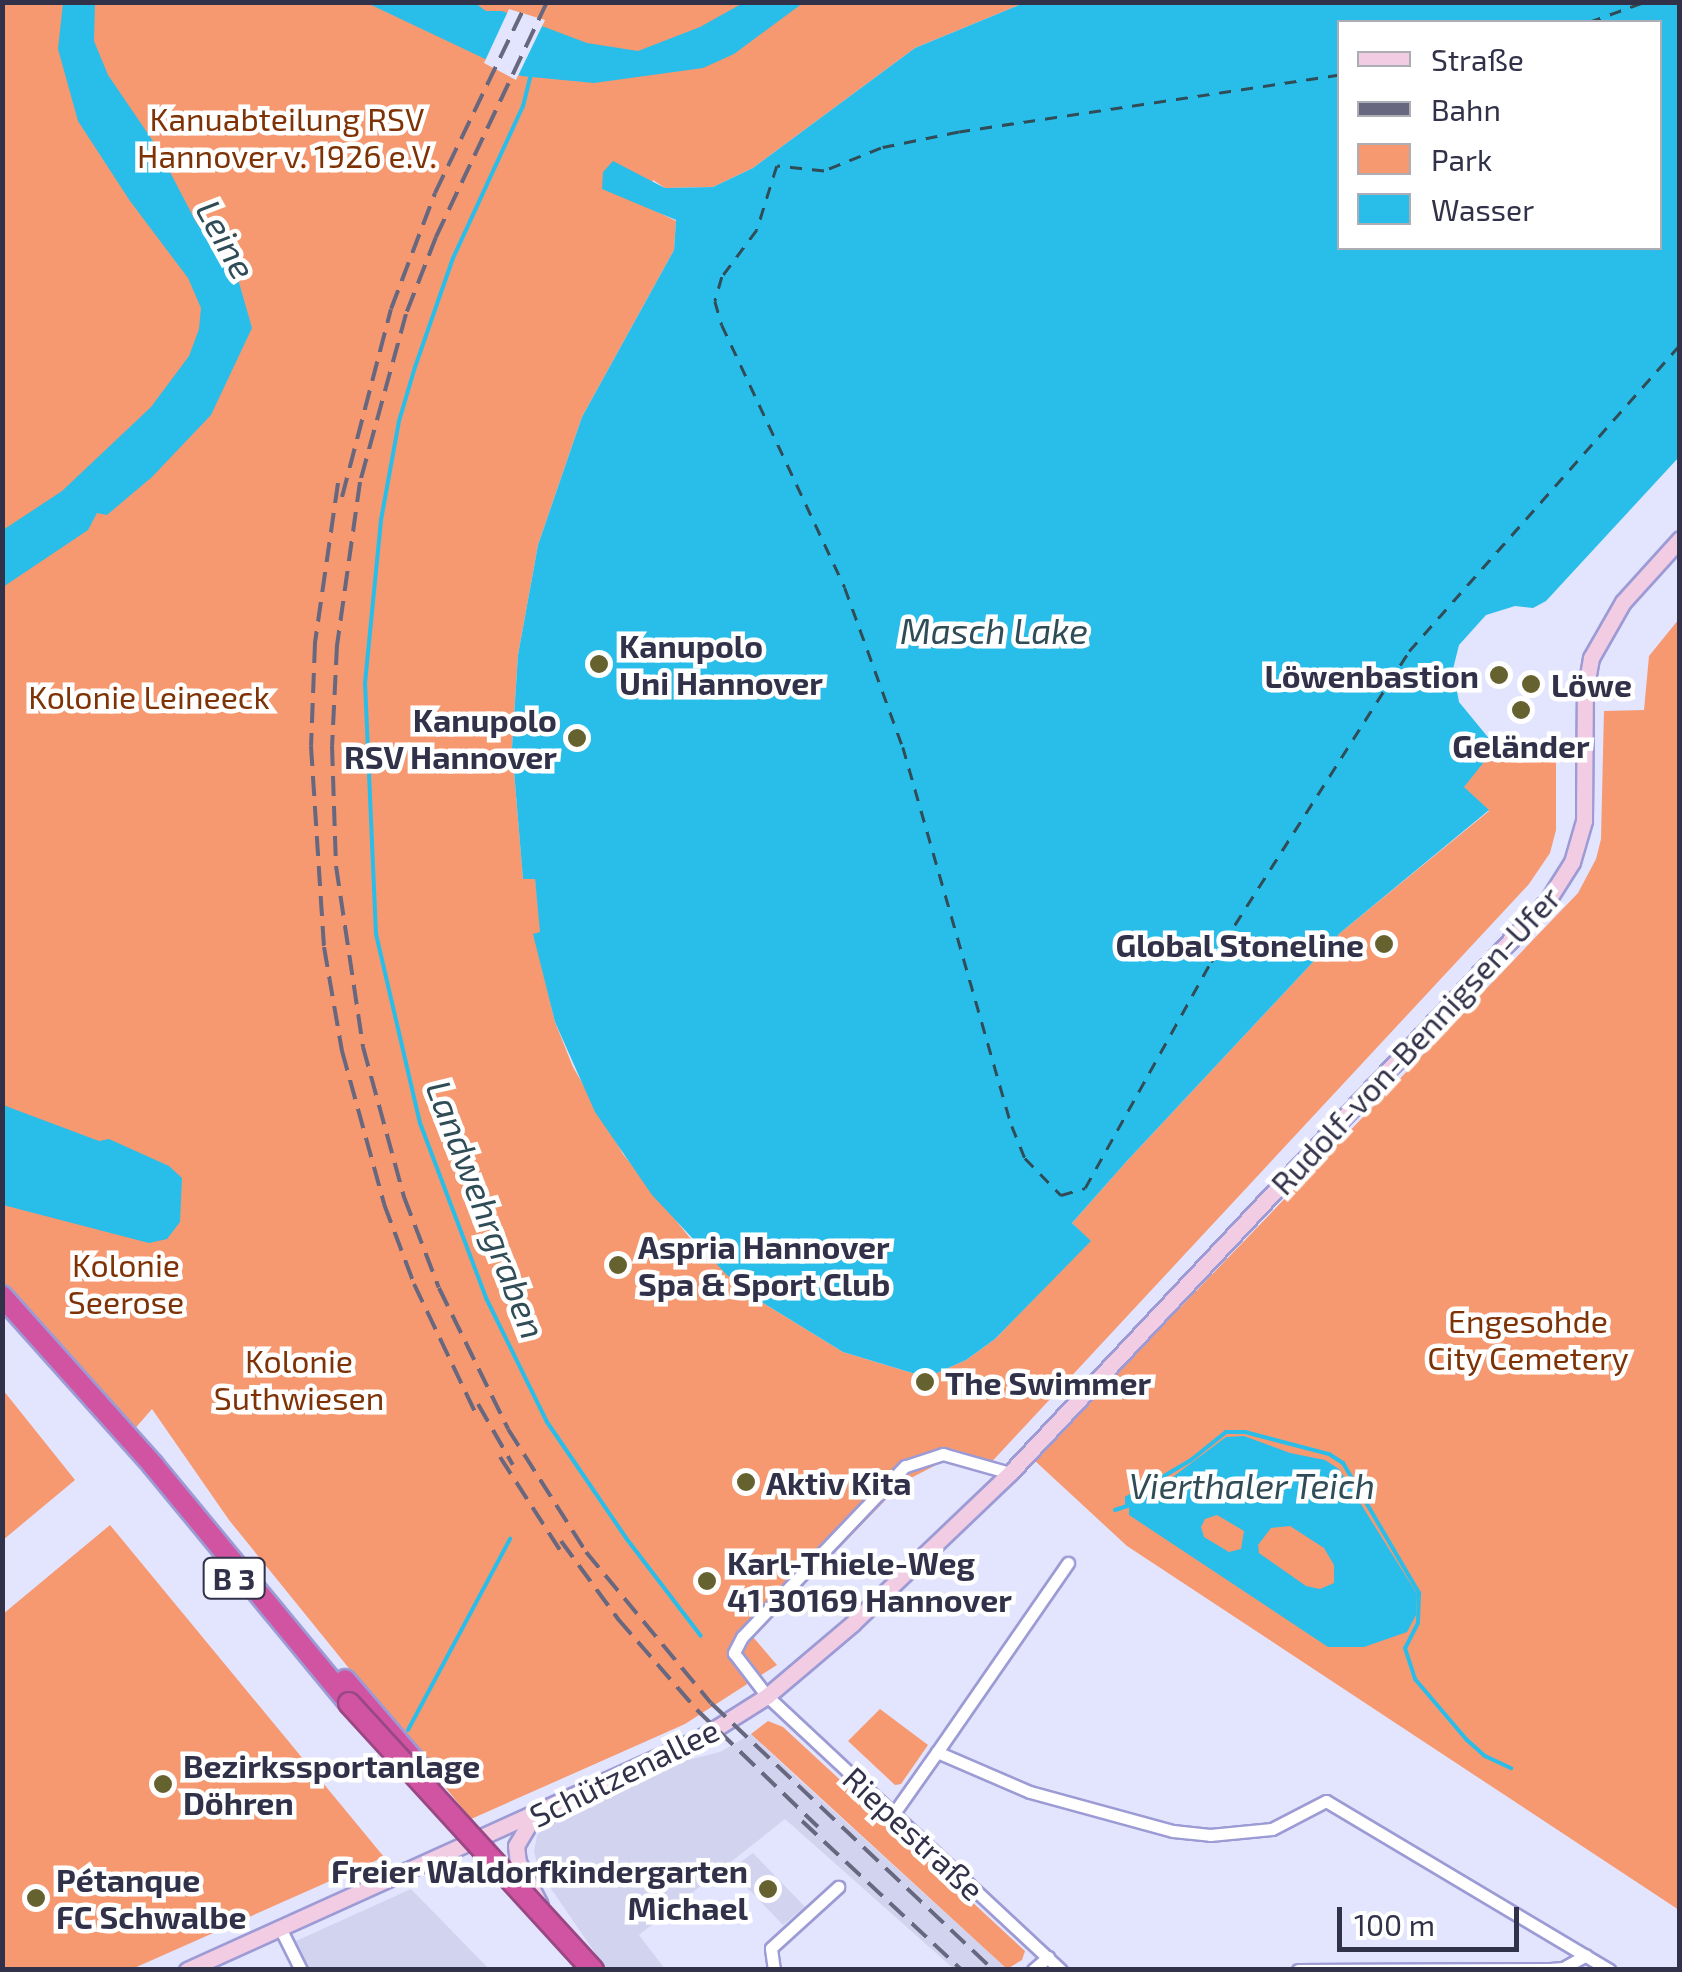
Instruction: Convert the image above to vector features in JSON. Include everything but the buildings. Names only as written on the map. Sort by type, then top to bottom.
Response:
[{"type":"highway","name":"B 3","points":[[2,1296],[346,1706],[588,1969]]},
{"type":"highway","name":"B 3","points":[[2,1309],[88,1397]]},
{"type":"highway","name":"B 3","points":[[121,1438],[220,1547],[346,1706]]},
{"type":"highway","points":[[220,1547],[387,1726],[437,1788],[451,1818],[474,1843]]},
{"type":"street","name":"Rudolf-von-Bennigsen-Ufer","points":[[732,1720],[767,1696],[853,1623],[1564,878],[1578,843],[1587,799],[1585,707],[1592,658],[1622,602],[1680,539]]},
{"type":"street","points":[[767,1696],[735,1659],[734,1646],[905,1466],[943,1454],[1002,1469]]},
{"type":"street","points":[[894,1813],[1068,1563]]},
{"type":"street","name":"Riepestraße","points":[[767,1696],[1061,1970]]},
{"type":"street","name":"Schützenallee","points":[[187,1970],[474,1843],[732,1720]]},
{"type":"street","points":[[937,1752],[1030,1792],[1172,1830],[1210,1836],[1272,1829],[1319,1803],[1334,1802],[1609,1970]]},
{"type":"street","points":[[537,1814],[518,1839],[518,1862],[556,1935]]},
{"type":"street","points":[[474,1843],[588,1969]]},
{"type":"street","points":[[774,1970],[771,1948],[838,1887]]},
{"type":"street","points":[[280,1928],[301,1970]]},
{"type":"street","points":[[1298,1970],[1563,1968],[1586,1955]]},
{"type":"street","points":[[1033,1970],[1048,1958]]},
{"type":"shaded area","points":[[751,1734],[1007,1969],[954,1969],[785,1819],[639,1935],[665,1969],[606,1969],[539,1871],[534,1851],[537,1835],[551,1823],[680,1762],[720,1752]]},
{"type":"shaded area","name":"Freier Waldorfkindergarten Michael","points":[[753,1853],[805,1907],[783,1925],[730,1870]]},
{"type":"shaded area","points":[[411,1889],[489,1969],[301,1969],[287,1945]]},
{"type":"green space","points":[[3,3],[1024,3],[915,48],[753,168],[713,187],[665,188],[653,180],[642,204],[676,221],[674,250],[582,417],[538,545],[518,655],[512,747],[523,878],[535,878],[541,933],[534,934],[555,1022],[573,1067],[623,1154],[690,1238],[755,1298],[843,1352],[919,1375],[937,1373],[966,1360],[995,1339],[1090,1241],[1072,1223],[1340,933],[1489,811],[1463,787],[1496,747],[1556,743],[1556,830],[1550,853],[1529,884],[986,1468],[956,1461],[940,1463],[903,1482],[753,1637],[777,1665],[685,1724],[471,1819],[229,1520],[152,1409],[124,1441],[3,1292]]},
{"type":"green space","name":"Engesohde City Cemetery","points":[[1679,619],[1679,1910],[1127,1546],[1034,1460],[1578,893],[1596,859],[1601,839],[1604,711],[1644,710],[1649,656]]},
{"type":"green space","points":[[3,1390],[75,1480],[3,1540]]},
{"type":"green space","name":"Bezirkssportanlage Döhren","points":[[110,1525],[384,1857],[132,1969],[3,1969],[3,1614]]},
{"type":"green space","points":[[880,1709],[928,1745],[901,1784],[895,1785],[848,1741]]},
{"type":"green space","points":[[768,1721],[783,1727],[1025,1951],[1022,1960],[1007,1969],[751,1734]]},
{"type":"water","points":[[63,3],[95,3],[94,41],[108,75],[157,147],[196,222],[238,279],[252,328],[211,415],[152,477],[107,515],[97,513],[88,530],[3,587],[3,530],[62,491],[151,407],[189,356],[199,329],[201,308],[188,278],[130,201],[78,121],[58,49]]},
{"type":"water","points":[[367,3],[475,3],[486,11],[502,11],[587,43],[638,51],[700,27],[743,3],[803,3],[734,54],[703,68],[594,83],[521,76]]},
{"type":"water","name":"Masch Lake","points":[[1024,3],[1679,3],[1679,457],[1546,601],[1533,608],[1515,606],[1486,615],[1459,645],[1453,669],[1459,702],[1496,747],[1464,787],[1489,810],[1340,933],[1072,1223],[1091,1241],[995,1339],[966,1360],[937,1373],[919,1375],[843,1352],[755,1298],[726,1274],[652,1195],[595,1112],[555,1022],[533,934],[540,932],[535,879],[523,879],[512,747],[518,655],[538,545],[582,417],[674,250],[676,220],[602,189],[603,172],[613,161],[665,188],[713,187],[753,168],[915,48]]},
{"type":"water","points":[[3,1105],[99,1141],[109,1139],[169,1166],[182,1178],[180,1222],[167,1239],[149,1243],[3,1205]]},
{"type":"water","name":"Vierthaler Teich","points":[[1244,1436],[1290,1453],[1325,1460],[1339,1469],[1417,1594],[1416,1615],[1407,1632],[1364,1647],[1328,1647],[1129,1515],[1129,1499],[1166,1482],[1226,1437]],"holes":[[[1217,1515],[1244,1531],[1241,1549],[1229,1552],[1204,1537],[1201,1527],[1205,1519]],[[1290,1526],[1324,1548],[1334,1565],[1334,1583],[1320,1589],[1306,1586],[1259,1553],[1258,1545],[1271,1528]]]},
{"type":"pier","points":[[509,9],[545,20],[516,80],[484,63]]},
{"type":"waterway","name":"Landwehrgraben","points":[[531,74],[523,106],[453,258],[415,367],[399,421],[381,520],[365,682],[376,934],[420,1123],[486,1298],[547,1422],[626,1538],[701,1636]]},
{"type":"waterway","name":"Landwehrgraben","points":[[1115,1510],[1127,1506],[1127,1498],[1191,1460],[1226,1432],[1245,1432],[1329,1454],[1343,1463],[1419,1593],[1418,1623],[1405,1648],[1415,1679],[1467,1740],[1485,1756],[1511,1768]]},
{"type":"waterway","points":[[408,1730],[510,1539]]},
{"type":"ferry route","points":[[1594,20],[1644,2]]},
{"type":"ferry route","points":[[1337,75],[959,132],[881,148],[824,171],[777,166],[757,230],[722,277],[715,301],[722,325],[845,588],[903,747],[1012,1126],[1025,1158],[1061,1195],[1085,1188],[1211,962],[1409,651],[1680,345]]},
{"type":"railway","points":[[342,497],[391,309],[435,193],[527,2]]},
{"type":"railway","points":[[547,2],[436,237],[406,314],[360,482],[337,645],[332,746],[336,866],[363,1047],[404,1197],[439,1288],[508,1429],[586,1552],[711,1703],[993,1970]]},
{"type":"railway","points":[[338,483],[315,643],[311,746],[324,947],[342,1051],[384,1204],[414,1284],[478,1418]]},
{"type":"railway","points":[[478,1404],[513,1465]]},
{"type":"railway","points":[[500,1457],[565,1558]]},
{"type":"railway","points":[[561,1541],[618,1619],[697,1710],[818,1827]]},
{"type":"railway","points":[[802,1821],[962,1970]]},
{"type":"place","name":"Kanupolo Uni Hannover","points":[[599,664]]},
{"type":"place","name":"Löwenbastion","points":[[1499,675]]},
{"type":"place","name":"Löwe","points":[[1531,684]]},
{"type":"place","name":"Geländer","points":[[1521,710]]},
{"type":"place","name":"Kanupolo RSV Hannover","points":[[577,738]]},
{"type":"place","name":"Global Stoneline","points":[[1384,944]]},
{"type":"place","name":"Aspria Hannover Spa & Sport Club","points":[[618,1265]]},
{"type":"place","name":"The Swimmer","points":[[925,1382]]},
{"type":"place","name":"Aktiv Kita","points":[[746,1482]]},
{"type":"place","name":"Karl-Thiele-Weg 41 30169 Hannover","points":[[707,1581]]},
{"type":"place","name":"Bezirkssportanlage Döhren","points":[[163,1784]]},
{"type":"place","name":"Freier Waldorfkindergarten Michael","points":[[768,1889]]},
{"type":"place","name":"Pétanque FC Schwalbe","points":[[36,1898]]},
{"type":"park label","name":"Kanuabteilung RSV Hannover v. 1926 e.V.","points":[[287,138]]},
{"type":"park label","name":"Kolonie Leineeck","points":[[149,696]]},
{"type":"park label","name":"Kolonie Seerose","points":[[126,1284]]},
{"type":"park label","name":"Kolonie Suthwiesen","points":[[299,1380]]},
{"type":"water label","name":"Leine","points":[[227,239]]}]
